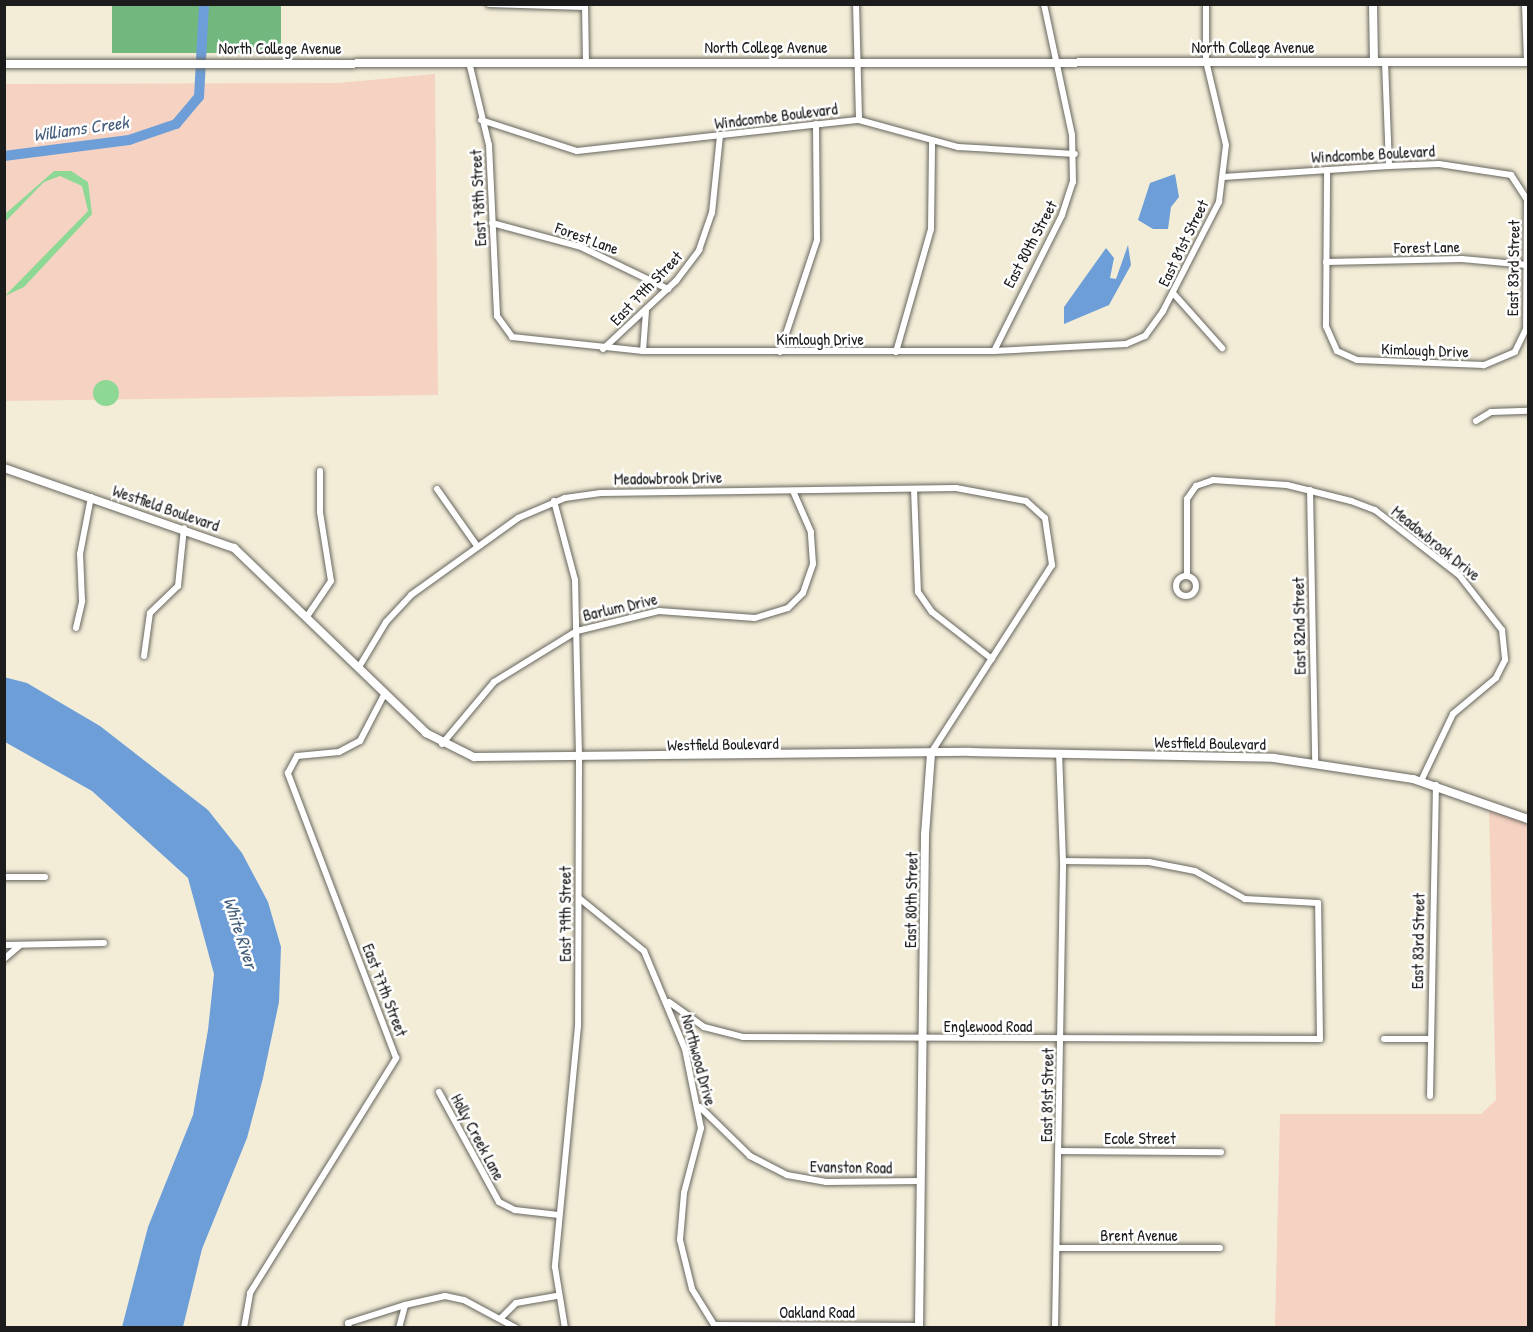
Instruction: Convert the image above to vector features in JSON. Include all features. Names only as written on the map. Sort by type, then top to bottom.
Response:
[{"type":"main road","name":"North College Avenue","points":[[4,64],[1528,62]]},
{"type":"street","points":[[489,4],[585,6],[586,63]]},
{"type":"street","points":[[856,4],[859,120]]},
{"type":"street","name":"East 80th Street","points":[[994,351],[1062,215],[1075,154],[1054,62],[1044,4]]},
{"type":"street","name":"East 81st Street","points":[[1138,341],[1173,293],[1213,218],[1223,177],[1225,137],[1206,61],[1206,4]]},
{"type":"street","points":[[1373,4],[1374,62]]},
{"type":"street","points":[[1525,4],[1528,62]]},
{"type":"street","points":[[1385,62],[1389,166]]},
{"type":"street","name":"East 78th Street","points":[[469,63],[489,145],[497,316],[505,332]]},
{"type":"street","name":"Windcombe Boulevard","points":[[482,120],[577,151],[859,120],[932,141],[1075,154]]},
{"type":"street","points":[[780,352],[818,237],[816,124]]},
{"type":"street","name":"East 79th Street","points":[[603,349],[668,289],[707,233],[720,135]]},
{"type":"street","points":[[896,352],[931,229],[932,141]]},
{"type":"street","name":"Windcombe Boulevard","points":[[1223,177],[1389,166],[1470,166],[1505,172],[1520,183]]},
{"type":"street","points":[[1326,262],[1327,170]]},
{"type":"street","name":"East 83rd Street","points":[[1515,352],[1526,329],[1527,200],[1520,183]]},
{"type":"street","name":"Forest Lane","points":[[492,223],[581,247],[668,289]]},
{"type":"street","name":"Forest Lane","points":[[1326,262],[1457,259],[1527,265]]},
{"type":"street","name":"Kimlough Drive","points":[[1326,262],[1326,326],[1334,347],[1357,360],[1477,365],[1499,362],[1515,352]]},
{"type":"street","points":[[1173,293],[1222,348]]},
{"type":"street","points":[[643,351],[646,310]]},
{"type":"street","name":"Kimlough Drive","points":[[505,332],[535,343],[643,351],[994,351],[1138,341]]},
{"type":"street","points":[[1476,421],[1493,411],[1528,411]]},
{"type":"street","name":"Westfield Boulevard","points":[[4,468],[184,527],[247,557],[385,693],[442,744],[492,760],[931,753],[1315,761],[1436,785],[1528,819]]},
{"type":"street","points":[[308,615],[331,580],[320,512],[320,471]]},
{"type":"street","name":"Meadowbrook Drive","points":[[1187,576],[1186,506],[1194,488],[1216,480],[1310,490],[1375,510],[1418,541],[1474,590],[1505,636],[1498,675],[1457,708],[1421,781]]},
{"type":"street","points":[[437,489],[477,546]]},
{"type":"street","points":[[914,489],[918,592],[932,612],[992,659],[931,753]]},
{"type":"street","name":"Meadowbrook Drive","points":[[359,667],[401,604],[477,546],[554,501],[596,493],[914,489],[990,492],[1028,501],[1040,512],[1053,544],[1052,565],[992,659]]},
{"type":"street","name":"East 82nd Street","points":[[1310,490],[1315,761]]},
{"type":"street","name":"Barlum Drive","points":[[442,744],[494,682],[577,631],[659,611],[755,618],[788,608],[803,593],[813,564],[811,532],[793,491]]},
{"type":"street","points":[[76,628],[82,601],[80,554],[91,497]]},
{"type":"street","name":"East 79th Street","points":[[554,501],[572,561],[577,631],[579,760],[577,1060],[558,1215],[556,1296],[565,1328]]},
{"type":"street","points":[[144,656],[150,613],[178,586],[184,527]]},
{"type":"street","name":"East 77th Street","points":[[244,1328],[250,1293],[396,1058],[288,773],[297,756],[336,753],[360,741],[385,693]]},
{"type":"street","name":"East 80th Street","points":[[919,1327],[920,1181],[931,753]]},
{"type":"street","name":"East 81st Street","points":[[1055,1328],[1063,861],[1059,754]]},
{"type":"street","name":"East 83rd Street","points":[[1430,1096],[1436,785]]},
{"type":"street","name":"Englewood Road","points":[[669,1002],[703,1026],[734,1036],[1317,1042],[1321,1029],[1318,903],[1245,899],[1195,871],[1143,861],[1063,861]]},
{"type":"street","points":[[4,877],[45,877]]},
{"type":"street","name":"Northwood Drive","points":[[579,898],[639,945],[669,1002],[700,1106],[700,1136],[684,1193],[680,1234],[690,1282],[715,1326]]},
{"type":"street","points":[[4,945],[104,943]]},
{"type":"street","points":[[4,959],[21,945]]},
{"type":"street","points":[[1384,1039],[1431,1039]]},
{"type":"street","name":"Holly Creek Lane","points":[[439,1092],[499,1202],[515,1210],[558,1215]]},
{"type":"street","name":"Evanston Road","points":[[700,1106],[742,1150],[787,1175],[826,1182],[920,1181]]},
{"type":"street","name":"Ecole Street","points":[[1059,1151],[1221,1152]]},
{"type":"street","name":"Brent Avenue","points":[[1058,1248],[1220,1248]]},
{"type":"street","points":[[501,1318],[516,1303],[556,1296]]},
{"type":"street","points":[[349,1328],[348,1323],[405,1305],[457,1297],[501,1318],[516,1328]]},
{"type":"street","points":[[399,1328],[405,1305]]},
{"type":"street","name":"Oakland Road","points":[[715,1326],[919,1327]]},
{"type":"shaded area","points":[[435,74],[438,395],[5,401],[4,84],[338,83]]},
{"type":"shaded area","points":[[1489,807],[1528,825],[1528,1327],[1275,1328],[1280,1114],[1481,1114],[1496,1100]]},
{"type":"green space","points":[[112,5],[281,5],[281,53],[112,53]]},
{"type":"green space","points":[[54,171],[71,171],[88,182],[92,214],[24,287],[5,296],[88,211],[82,186],[60,176],[44,182],[5,222],[5,214]]},
{"type":"green space","points":[[106,380],[116,383],[119,393],[116,403],[106,406],[96,403],[93,393],[96,383]]},
{"type":"water","points":[[1175,174],[1179,197],[1171,207],[1168,229],[1153,229],[1138,220],[1150,183]]},
{"type":"water","points":[[1128,245],[1131,265],[1109,305],[1064,324],[1064,307],[1106,248],[1114,258],[1110,278],[1116,279]]},
{"type":"water","name":"White River","points":[[4,677],[27,683],[100,726],[208,810],[242,853],[268,902],[281,947],[279,1002],[263,1078],[247,1138],[202,1249],[183,1327],[122,1327],[148,1227],[193,1115],[208,1030],[214,974],[188,878],[92,791],[5,742]]},
{"type":"waterway","name":"Williams Creek","points":[[4,156],[129,140],[176,124],[199,97],[204,4]]}]
